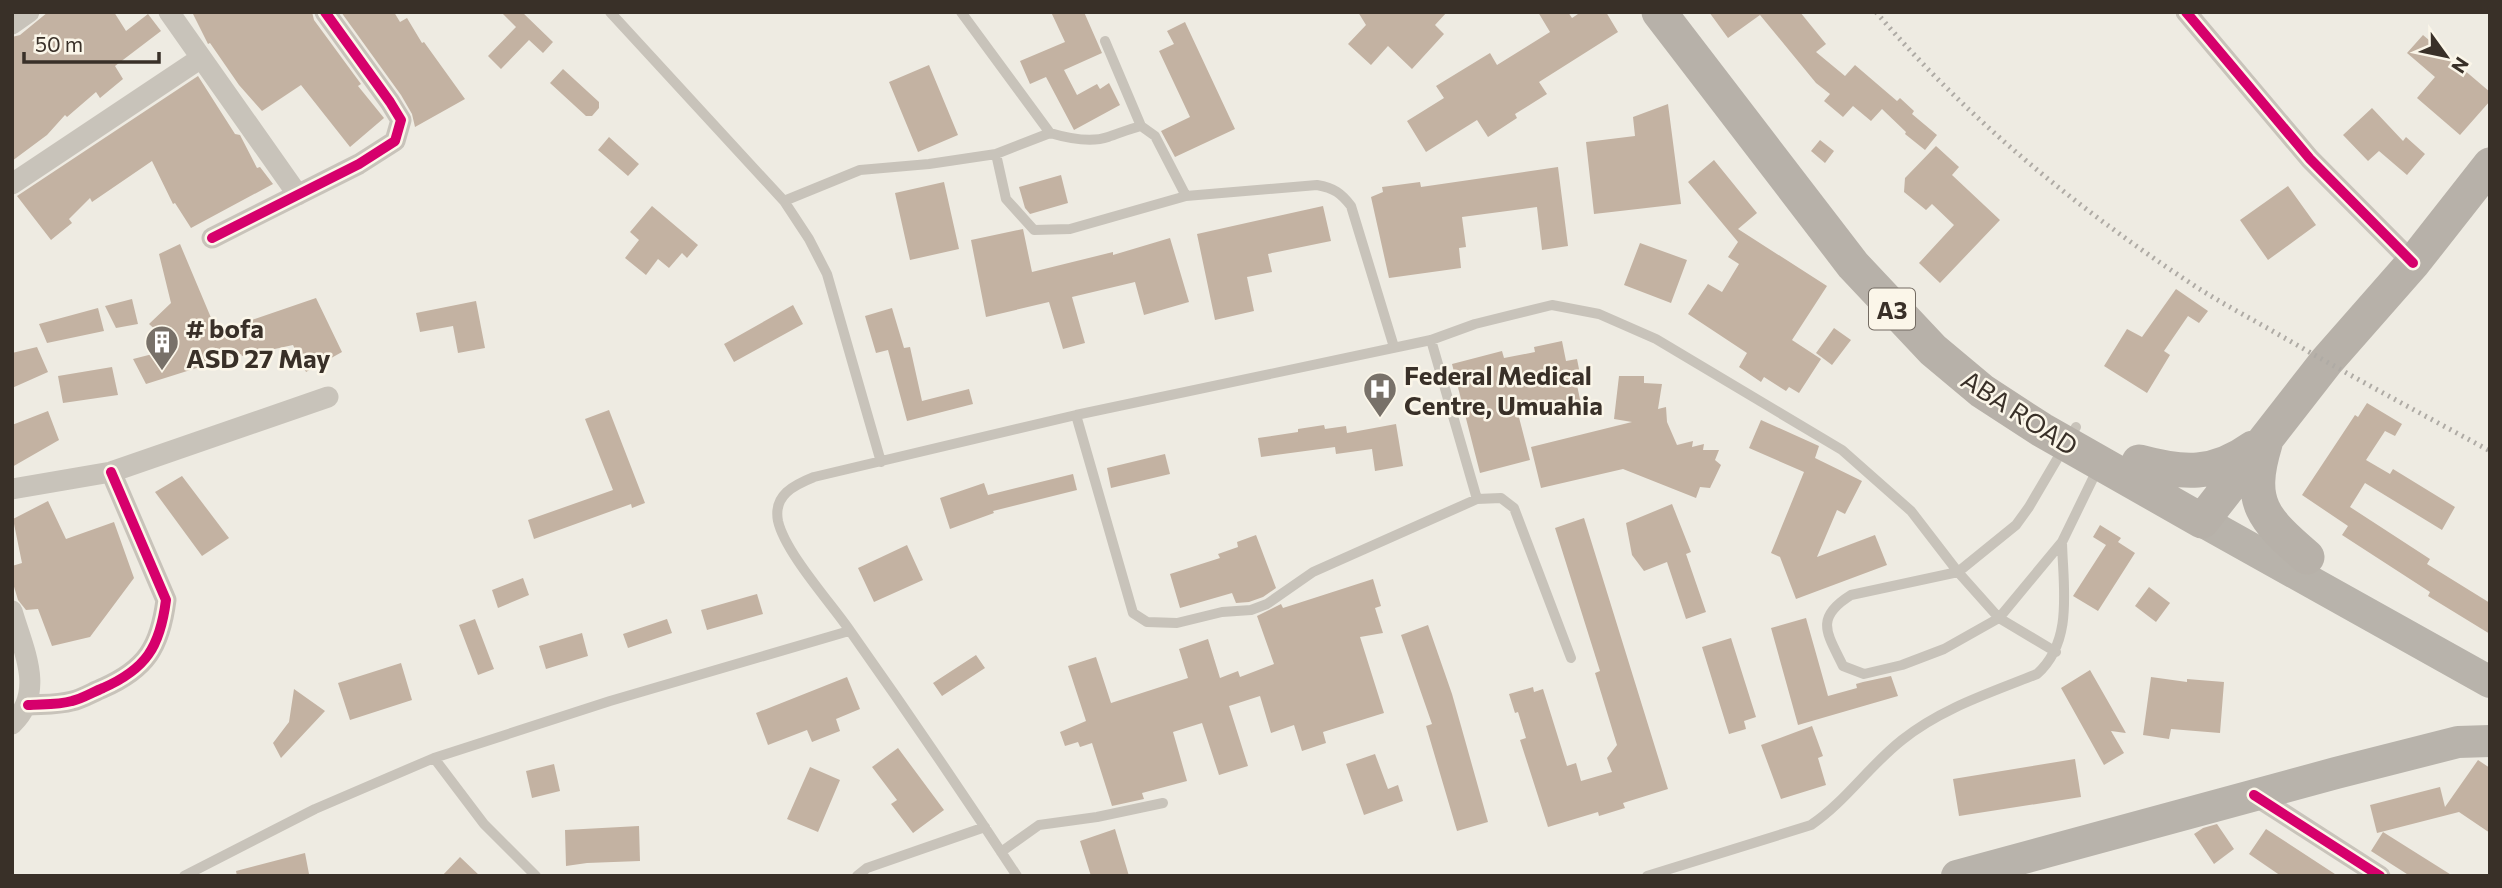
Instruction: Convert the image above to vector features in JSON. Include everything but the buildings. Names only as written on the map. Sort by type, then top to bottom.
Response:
[{"type":"main road","name":"ABA ROAD","points":[[1659,12],[1727,85],[1868,252],[1946,336],[2071,435],[2101,463],[2307,557],[2489,676]]},
{"type":"main road","name":"ABA ROAD","points":[[1684,12],[1727,85]]},
{"type":"main road","points":[[2208,512],[2326,362],[2413,263],[2490,165]]},
{"type":"main road","name":"ABA ROAD","points":[[2071,435],[2138,462],[2208,512],[2489,676]]},
{"type":"main road","points":[[2138,462],[2173,470],[2205,470],[2234,459],[2268,437]]},
{"type":"main road","points":[[2268,437],[2257,476],[2259,502],[2274,526],[2307,557]]},
{"type":"main road","points":[[1957,876],[2458,742],[2489,726]]},
{"type":"street","points":[[12,24],[29,12]]},
{"type":"street","points":[[169,12],[298,195]]},
{"type":"street","points":[[212,238],[359,164],[395,141],[401,120],[325,12]]},
{"type":"street","points":[[2186,12],[2310,159],[2413,263]]},
{"type":"street","points":[[12,184],[201,58]]},
{"type":"street","points":[[12,489],[111,472],[328,397]]},
{"type":"street","points":[[28,705],[73,701],[123,679],[148,658],[157,642],[166,600],[111,472]]},
{"type":"street","points":[[12,611],[32,677],[28,705],[12,724]]},
{"type":"street","points":[[2254,795],[2380,876]]},
{"type":"lane","points":[[610,12],[784,201],[809,239],[827,274],[881,462]]},
{"type":"lane","points":[[961,12],[1051,133],[1068,139],[1106,138],[1121,130],[1141,126]]},
{"type":"lane","points":[[1105,41],[1141,126],[1155,136],[1186,196]]},
{"type":"lane","points":[[784,201],[860,170],[929,164],[996,154],[1051,133]]},
{"type":"lane","points":[[996,154],[1006,198],[1034,230],[1070,229],[1186,196],[1317,185],[1333,188],[1342,194],[1351,206],[1394,347]]},
{"type":"lane","points":[[1017,876],[789,547],[778,520],[779,501],[791,486],[814,477],[1076,415],[1431,340],[1475,324],[1552,305],[1600,314],[1656,339],[1842,450],[1910,511],[1958,572],[1999,618],[2056,652]]},
{"type":"lane","points":[[1431,340],[1477,499]]},
{"type":"lane","points":[[1076,415],[1133,612],[1147,622],[1177,623],[1222,612],[1251,610],[1267,604],[1313,572],[1477,499],[1501,498],[1514,508],[1570,658]]},
{"type":"lane","points":[[2071,435],[2016,525],[1958,572],[1851,595],[1837,604],[1827,615],[1825,625],[1843,666],[1864,674],[1902,665],[1944,649],[1999,618],[2062,542],[2101,463]]},
{"type":"lane","points":[[1647,876],[1811,825],[1826,815],[1899,742],[1930,719],[2037,674],[2056,652],[2062,633],[2062,542]]},
{"type":"lane","points":[[184,876],[315,809],[434,758],[610,701],[849,631]]},
{"type":"lane","points":[[434,758],[484,824],[536,876]]},
{"type":"lane","points":[[1001,852],[1039,825],[1097,817],[1163,803]]},
{"type":"lane","points":[[857,876],[867,868],[985,827]]},
{"type":"railway","points":[[1876,12],[1911,52],[1987,126],[2027,162],[2111,228],[2217,300],[2490,451]]},
{"type":"cycle path","points":[[212,238],[359,164],[395,141],[401,120],[325,12]]},
{"type":"cycle path","points":[[2186,12],[2310,159],[2413,263]]},
{"type":"cycle path","points":[[28,705],[76,700],[118,681],[140,664],[160,631],[166,600],[111,472]]},
{"type":"cycle path","points":[[2254,795],[2380,876]]},
{"type":"place","name":"# bofa ASD 27 May","points":[[162,372]]},
{"type":"place","name":"Federal Medical Centre, Umuahia","points":[[1380,419]]}]
